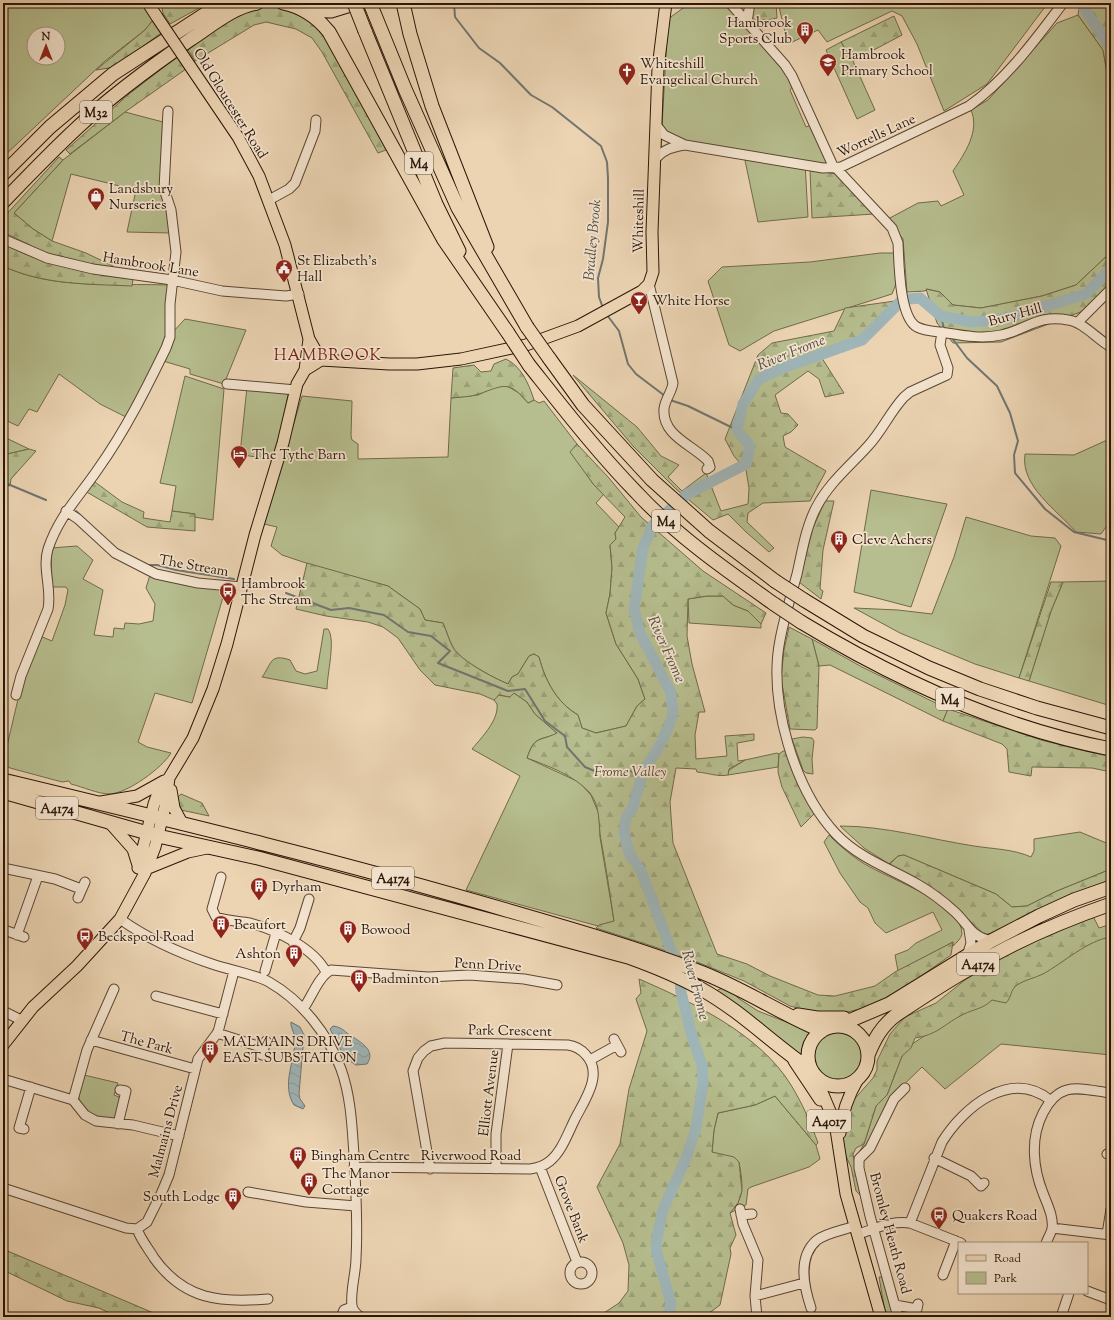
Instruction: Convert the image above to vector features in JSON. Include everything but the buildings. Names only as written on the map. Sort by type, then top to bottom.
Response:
[{"type":"highway","name":"M32","points":[[3,174],[50,127],[113,74],[131,64],[222,3]]},
{"type":"highway","name":"M32","points":[[3,202],[79,126],[133,81],[222,19],[238,10],[257,3]]},
{"type":"highway","points":[[284,3],[302,9],[331,11],[355,3]]},
{"type":"highway","name":"M4","points":[[355,3],[436,204],[480,292]]},
{"type":"highway","name":"M4","points":[[370,3],[458,208],[500,282],[527,327],[582,405],[652,480],[709,531],[775,581],[863,636],[929,668],[980,689],[1030,706],[1111,728]]},
{"type":"highway","name":"M4","points":[[403,3],[410,34],[432,106],[500,282]]},
{"type":"highway","name":"M4","points":[[302,9],[315,17],[329,32],[444,240],[529,365],[568,415],[637,493],[698,547],[774,604],[861,658],[916,685],[974,709],[1030,728],[1111,748]]},
{"type":"highway","name":"M32","points":[[3,184],[54,132],[131,64]]},
{"type":"highway","name":"A4174","points":[[3,780],[95,802],[207,848],[258,858],[628,957],[681,978],[720,1000],[814,1074],[822,1082],[837,1086],[844,1086],[858,1079],[867,1064],[868,1056],[878,1033],[885,1024],[896,1015],[970,968],[1026,938],[1076,916],[1111,904]]},
{"type":"highway","name":"A4174","points":[[3,792],[110,823],[155,826],[228,844],[258,858]]},
{"type":"highway","points":[[57,793],[93,810],[155,826]]},
{"type":"highway","name":"A4174","points":[[155,826],[182,823],[465,898],[622,945],[699,971],[730,984],[796,1020],[822,1031],[871,1013],[889,1004],[991,941],[1074,900],[1111,887]]},
{"type":"highway","name":"A4174","points":[[769,1004],[798,1015],[817,1018],[847,1018],[871,1013]]},
{"type":"highway","points":[[837,1026],[856,1032],[865,1043],[868,1056]]},
{"type":"highway","points":[[814,1074],[808,1052],[812,1040],[822,1031]]},
{"type":"main road","name":"Old Gloucester Road","points":[[148,3],[238,137],[269,200],[285,245],[310,339],[320,360]]},
{"type":"main road","name":"Whiteshill","points":[[649,284],[653,272],[652,232],[656,158],[658,68],[666,3]]},
{"type":"main road","points":[[305,370],[320,360],[417,364],[461,359],[526,345],[565,332],[594,318],[642,291],[649,284]]},
{"type":"main road","name":"Old Gloucester Road","points":[[142,868],[155,826],[158,793],[170,778],[199,725],[213,689],[227,644],[255,535],[283,443],[296,390],[305,370],[310,339]]},
{"type":"main road","points":[[95,802],[137,796],[170,778],[173,804],[182,823]]},
{"type":"main road","points":[[3,1045],[21,1020],[33,1007],[77,966],[120,919],[135,888],[142,868],[135,852],[110,823]]},
{"type":"main road","points":[[142,868],[188,852],[207,848]]},
{"type":"main road","name":"A4017","points":[[791,1056],[820,1098],[828,1114],[838,1168],[880,1317]]},
{"type":"main road","name":"A4017","points":[[814,1074],[832,1112],[846,1194]]},
{"type":"main road","name":"A4017","points":[[839,1147],[843,1110],[849,1094],[858,1079]]},
{"type":"street","points":[[730,3],[785,64],[835,168],[892,228],[898,243],[902,296],[910,320],[918,327],[928,330],[940,345],[948,368],[947,375],[910,392],[904,397],[868,447],[831,484],[817,506],[804,544],[780,640],[777,673],[785,731],[796,770],[804,788],[821,815],[836,833],[851,848],[875,864],[917,884],[938,897],[957,914],[969,930],[979,938],[991,941]]},
{"type":"street","points":[[747,22],[750,3]]},
{"type":"street","name":"Worrells Lane","points":[[656,158],[662,152],[672,147],[685,145],[835,168],[860,160],[969,106],[994,86],[1033,42],[1063,3]]},
{"type":"street","points":[[16,695],[21,676],[50,601],[46,561],[48,550],[66,511],[98,469],[135,409],[166,348],[170,328],[172,280],[176,252],[170,210],[164,188],[168,111]]},
{"type":"street","points":[[269,200],[286,191],[295,183],[315,131],[316,120]]},
{"type":"street","points":[[657,126],[664,135],[685,145]]},
{"type":"street","name":"Hambrook Lane","points":[[3,239],[30,251],[76,266],[112,273],[172,280],[222,291],[286,296],[299,294]]},
{"type":"street","points":[[649,284],[673,383],[672,389],[666,399],[664,417],[667,426],[682,441],[708,461],[710,466],[707,469]]},
{"type":"street","points":[[1111,288],[1078,322],[1098,339],[1111,347]]},
{"type":"street","name":"Bury Hill","points":[[928,330],[966,336],[984,337],[1002,335],[1046,319],[1078,322]]},
{"type":"street","points":[[940,345],[942,332]]},
{"type":"street","points":[[227,384],[296,390]]},
{"type":"street","name":"The Stream","points":[[66,511],[78,519],[115,553],[156,574],[198,583],[242,588]]},
{"type":"street","points":[[3,868],[55,879],[81,890]]},
{"type":"street","points":[[7,931],[20,936],[38,876]]},
{"type":"street","points":[[221,877],[212,909],[216,917],[249,923],[276,933],[293,942],[321,963],[326,972],[303,1009]]},
{"type":"street","points":[[293,942],[300,928],[309,899]]},
{"type":"street","points":[[120,919],[138,932],[173,949],[268,982],[287,994],[303,1009],[326,1036],[341,1069],[351,1109],[356,1206],[356,1260],[352,1307],[353,1311],[361,1317]]},
{"type":"street","points":[[967,956],[971,944],[969,930]]},
{"type":"street","points":[[265,971],[276,933]]},
{"type":"street","name":"Penn Drive","points":[[326,972],[343,969],[428,977],[469,975],[551,986]]},
{"type":"street","name":"Malmains Drive","points":[[137,1229],[147,1222],[169,1175],[195,1069],[200,1055],[217,1033],[234,971]]},
{"type":"street","points":[[73,1100],[91,1040],[114,989]]},
{"type":"street","points":[[156,996],[223,1014]]},
{"type":"street","points":[[3,1011],[21,1020]]},
{"type":"street","points":[[217,1033],[264,1048]]},
{"type":"street","name":"The Park","points":[[91,1040],[195,1069]]},
{"type":"street","name":"Park Crescent","points":[[430,1169],[414,1076],[414,1068],[418,1058],[426,1049],[438,1044],[570,1045],[582,1051],[590,1060]]},
{"type":"street","name":"Elliott Avenue","points":[[496,1169],[497,1128],[508,1044]]},
{"type":"street","points":[[540,1167],[549,1162],[558,1152],[591,1086],[593,1071],[590,1060],[617,1045]]},
{"type":"street","points":[[3,1079],[73,1100],[82,1112],[92,1120],[133,1125],[179,1136]]},
{"type":"street","points":[[24,1129],[19,1128],[31,1087]]},
{"type":"street","name":"Bromley Heath Road","points":[[898,1317],[874,1229],[859,1168],[859,1159],[870,1148],[894,1099],[905,1088]]},
{"type":"street","points":[[910,1223],[934,1158],[949,1130],[969,1109],[983,1099],[1011,1089],[1026,1089],[1039,1092],[1050,1100]]},
{"type":"street","points":[[1046,1242],[1052,1228],[1051,1217],[1040,1186],[1034,1149],[1038,1123],[1050,1100],[1060,1092],[1076,1089],[1111,1093]]},
{"type":"street","points":[[118,1124],[126,1091],[120,1090]]},
{"type":"street","points":[[934,1158],[971,1176],[980,1186]]},
{"type":"street","name":"Riverwood Road","points":[[354,1168],[530,1169],[540,1167]]},
{"type":"street","name":"Grove Bank","points":[[540,1167],[577,1262]]},
{"type":"street","points":[[3,1188],[126,1228],[137,1229],[141,1238],[162,1268],[183,1287],[207,1297],[230,1301],[250,1297],[268,1299]]},
{"type":"street","points":[[248,1192],[306,1202],[356,1206]]},
{"type":"street","points":[[1052,1228],[1109,1234],[1111,1209]]},
{"type":"street","points":[[752,1214],[741,1212],[758,1260],[755,1296],[757,1317]]},
{"type":"street","points":[[811,1308],[804,1283],[805,1264],[810,1250],[817,1240],[856,1230],[874,1229],[892,1223],[910,1223],[958,1242],[943,1275]]},
{"type":"street","points":[[755,1296],[804,1283]]},
{"type":"street","points":[[1088,1291],[1111,1300]]},
{"type":"street","points":[[1061,1317],[1069,1294]]},
{"type":"street","name":"Bromley Heath Road","points":[[895,1305],[917,1310],[918,1304]]},
{"type":"street","points":[[341,1317],[344,1310],[352,1307]]},
{"type":"green space","points":[[3,3],[142,3],[153,20],[145,30],[105,61],[3,157]]},
{"type":"green space","points":[[161,3],[169,3],[172,7],[182,3],[208,3],[170,24],[163,13]]},
{"type":"green space","points":[[690,3],[727,3],[783,66],[794,85],[790,90],[806,127],[811,125],[827,162],[826,164],[805,162],[808,217],[758,222],[743,151],[690,142],[679,138],[662,127],[668,19]]},
{"type":"green space","points":[[751,3],[776,3],[777,18],[768,20],[749,19]]},
{"type":"green space","points":[[778,3],[1048,3],[987,84],[944,111],[917,44],[902,16],[892,11],[827,42],[818,30],[788,44]]},
{"type":"green space","points":[[1080,3],[1105,3],[1111,18],[1111,96],[1103,50],[1078,15]]},
{"type":"green space","points":[[257,7],[288,8],[308,18],[317,26],[342,62],[386,150],[378,153],[322,52],[312,38],[296,29],[266,22],[254,25],[195,61],[187,48],[237,16]]},
{"type":"green space","points":[[1078,15],[1103,50],[1111,96],[1111,252],[1076,285],[1042,296],[981,308],[953,305],[940,292],[927,289],[925,291],[907,292],[903,239],[888,219],[918,203],[938,201],[941,206],[964,195],[953,171],[970,142],[974,126],[971,110],[988,100],[1057,23]]},
{"type":"green space","points":[[894,16],[902,35],[853,61],[841,42]]},
{"type":"green space","points":[[153,20],[161,33],[115,67],[96,70],[145,30]]},
{"type":"green space","points":[[841,42],[853,61],[875,110],[857,119],[826,50]]},
{"type":"green space","points":[[177,57],[186,69],[125,112],[70,154],[66,150],[129,94]]},
{"type":"green space","points":[[125,112],[163,122],[162,178],[171,233],[127,232],[136,190],[71,174],[52,241],[33,229],[14,213],[63,160]]},
{"type":"green space","points":[[59,157],[63,160],[14,213],[33,229],[52,241],[86,253],[113,266],[111,268],[44,252],[3,232],[3,218]]},
{"type":"green space","points":[[810,170],[837,174],[874,214],[812,218]]},
{"type":"green space","points":[[3,244],[51,263],[83,271],[133,279],[132,286],[66,282],[34,277],[18,272],[3,266]]},
{"type":"green space","points":[[1111,252],[1111,286],[1083,311],[1001,342],[953,343],[937,323],[926,289],[940,292],[953,305],[981,308],[1042,296],[1076,285]]},
{"type":"green space","points":[[880,253],[894,253],[896,284],[892,294],[774,331],[740,351],[729,345],[708,281],[722,267],[810,262]]},
{"type":"green space","points":[[3,266],[22,274],[63,282],[84,284],[168,285],[167,330],[164,347],[126,417],[100,404],[59,374],[37,412],[29,409],[18,426],[3,419]]},
{"type":"green space","points":[[895,301],[857,341],[820,355],[844,393],[825,397],[819,379],[808,371],[775,395],[781,413],[788,414],[798,425],[791,432],[783,436],[785,447],[826,471],[810,501],[763,503],[748,513],[747,522],[774,548],[769,552],[728,514],[713,520],[676,489],[633,446],[573,375],[637,427],[661,456],[679,465],[668,477],[682,491],[706,473],[721,511],[748,504],[749,488],[746,470],[734,456],[725,439],[758,355],[772,343],[834,331],[845,308]]},
{"type":"green space","points":[[185,319],[246,330],[224,384],[190,374],[190,369],[163,361],[171,334]]},
{"type":"green space","points":[[506,359],[516,366],[524,376],[534,400],[528,403],[516,391],[506,386],[495,388],[473,396],[451,398],[453,368],[474,365],[481,372],[491,371],[494,364]]},
{"type":"green space","points":[[185,376],[224,389],[213,520],[194,517],[195,514],[172,511],[176,486],[160,483]]},
{"type":"green space","points":[[507,386],[519,393],[528,403],[534,400],[539,403],[544,401],[577,444],[571,452],[594,485],[604,494],[596,503],[619,527],[615,533],[616,539],[610,545],[612,568],[610,594],[606,613],[616,644],[638,679],[645,699],[637,706],[626,726],[596,733],[582,728],[578,715],[563,704],[552,690],[539,657],[534,654],[529,656],[518,674],[512,677],[508,684],[487,674],[464,659],[454,649],[443,623],[425,620],[420,609],[388,586],[321,568],[282,555],[271,546],[277,527],[264,524],[302,396],[352,401],[351,436],[352,440],[358,444],[358,459],[448,457],[451,398],[478,395],[494,387]]},
{"type":"green space","points":[[247,387],[289,391],[274,461],[240,454]]},
{"type":"green space","points":[[3,436],[4,437],[29,449],[3,455]]},
{"type":"green space","points":[[1105,441],[1111,441],[1111,520],[1101,534],[1076,532],[1050,506],[1034,487],[1028,477],[1025,466],[1025,454],[1074,455]]},
{"type":"green space","name":"Frome Valley","points":[[577,444],[609,478],[641,517],[703,571],[766,613],[761,624],[748,611],[733,605],[723,596],[707,596],[688,599],[687,636],[692,664],[705,712],[699,712],[695,735],[696,759],[727,756],[725,736],[754,734],[754,740],[737,743],[738,761],[745,760],[729,769],[728,775],[697,772],[696,769],[676,768],[670,802],[673,843],[717,954],[747,964],[770,976],[818,995],[835,996],[875,986],[895,972],[953,942],[951,955],[904,988],[873,1006],[847,1012],[816,1013],[790,1006],[744,981],[697,962],[596,928],[599,925],[614,921],[601,840],[598,810],[594,798],[584,787],[569,776],[527,758],[535,742],[557,733],[535,714],[527,702],[514,693],[510,697],[499,695],[494,700],[480,694],[435,685],[420,670],[398,638],[383,627],[368,622],[326,616],[296,609],[307,563],[388,586],[420,609],[425,620],[443,623],[454,649],[464,659],[479,669],[508,684],[512,677],[518,674],[529,656],[534,654],[539,657],[552,690],[563,704],[578,715],[582,728],[596,733],[626,726],[637,706],[645,699],[638,679],[616,644],[606,613],[610,594],[612,568],[610,545],[616,539],[615,533],[625,517],[594,485],[570,452]]},
{"type":"green space","points":[[29,449],[36,451],[11,479],[10,486],[3,484],[3,455]]},
{"type":"green space","points":[[95,482],[122,502],[144,512],[143,518],[170,522],[172,511],[195,514],[195,531],[147,527],[85,491]]},
{"type":"green space","points":[[871,490],[947,504],[911,607],[854,592]]},
{"type":"green space","points":[[825,501],[834,501],[823,550],[820,589],[823,591],[821,599],[799,582],[813,528]]},
{"type":"green space","points":[[966,517],[1031,536],[1055,538],[1061,546],[1019,678],[975,664],[900,633],[854,608],[898,610],[932,614],[954,557]]},
{"type":"green space","points":[[77,546],[93,560],[83,579],[103,590],[94,635],[113,637],[114,628],[124,629],[125,623],[139,624],[153,621],[155,604],[146,588],[150,575],[226,587],[192,703],[155,693],[138,742],[147,747],[171,753],[160,766],[144,779],[117,793],[105,794],[96,792],[71,784],[69,781],[62,782],[10,768],[3,763],[23,678],[40,636],[52,641],[65,605],[68,590],[66,587],[52,587],[51,548]]},
{"type":"green space","points":[[1111,581],[1111,706],[1029,681],[1051,611],[1063,582]]},
{"type":"green space","points":[[1051,582],[1063,582],[1051,611],[1029,681],[1019,678]]},
{"type":"green space","points":[[707,596],[723,596],[733,605],[748,611],[761,624],[761,628],[689,623],[688,599]]},
{"type":"green space","points":[[789,627],[812,639],[819,666],[817,728],[815,730],[790,729],[781,678],[784,650]]},
{"type":"green space","points":[[324,629],[328,629],[331,641],[327,689],[262,677],[272,661],[278,658],[290,660],[296,671],[305,674],[317,671]]},
{"type":"green space","points":[[812,639],[862,667],[948,709],[943,721],[830,665],[819,666]]},
{"type":"green space","points":[[514,693],[527,702],[535,714],[558,734],[538,740],[532,746],[527,758],[579,782],[591,795],[599,814],[600,837],[614,921],[598,926],[466,890],[520,776],[472,749],[493,722],[497,710],[497,704],[494,700],[499,695],[510,697]]},
{"type":"green space","points":[[948,709],[1041,740],[1111,757],[1111,772],[1092,768],[1032,767],[1031,776],[1009,772],[1007,749],[1002,744],[943,721]]},
{"type":"green space","points":[[803,737],[812,738],[814,741],[812,759],[813,774],[806,773],[803,770],[792,739]]},
{"type":"green space","points":[[786,751],[815,813],[801,827],[782,787],[778,772],[779,754]]},
{"type":"green space","points":[[777,753],[779,754],[778,767],[728,775],[729,770],[745,760]]},
{"type":"green space","points":[[181,794],[202,803],[209,816],[181,810],[177,798]]},
{"type":"green space","points":[[840,826],[891,830],[974,846],[1010,851],[1031,857],[1034,851],[1034,839],[1080,832],[1111,845],[1111,869],[1057,891],[1027,906],[1012,907],[996,894],[904,855],[898,856],[889,864],[864,848]]},
{"type":"green space","points":[[829,835],[864,864],[909,886],[939,903],[951,913],[959,923],[962,934],[960,939],[953,946],[953,942],[898,971],[895,955],[908,950],[916,943],[942,930],[933,912],[886,933],[875,923],[868,908],[860,902],[840,873],[824,842]]},
{"type":"green space","points":[[904,855],[996,894],[1012,907],[1027,906],[1057,891],[1111,869],[1111,880],[1068,897],[990,934],[984,934],[940,893],[887,867],[898,856]]},
{"type":"green space","points":[[1093,916],[1099,928],[1111,924],[1111,937],[1093,942],[1043,974],[1017,985],[1013,989],[1006,1003],[992,1000],[982,1007],[957,1017],[930,1034],[915,1038],[911,1048],[902,1056],[887,1095],[876,1106],[864,1144],[856,1148],[853,1154],[861,1196],[856,1191],[851,1167],[844,1152],[842,1139],[851,1103],[873,1078],[877,1070],[877,1061],[890,1034],[905,1017],[936,1003],[965,980],[1013,950]]},
{"type":"green space","points":[[1111,924],[1111,1055],[1001,1044],[945,1089],[922,1067],[893,1095],[871,1143],[855,1159],[864,1144],[876,1106],[887,1095],[903,1050],[944,1023]]},
{"type":"green space","points":[[639,979],[702,1009],[743,1035],[762,1050],[778,1067],[791,1085],[806,1113],[818,1143],[816,1145],[775,1096],[755,1105],[718,1113],[714,1130],[712,1152],[734,1157],[739,1162],[742,1191],[738,1203],[730,1213],[736,1235],[730,1248],[731,1254],[720,1305],[704,1317],[598,1317],[619,1303],[628,1291],[629,1265],[623,1243],[597,1187],[620,1144],[629,1089],[647,1031],[636,999],[641,993]]},
{"type":"green space","points":[[724,987],[731,990],[738,998],[758,1011],[812,1032],[806,1039],[802,1057],[716,991]]},
{"type":"green space","points":[[838,1032],[847,1034],[858,1043],[863,1057],[861,1066],[852,1077],[838,1082],[829,1080],[818,1071],[813,1057],[815,1048],[824,1037]]},
{"type":"green space","points":[[84,1075],[118,1083],[114,1095],[119,1097],[120,1100],[115,1119],[93,1115],[84,1109],[79,1099],[79,1093]]},
{"type":"green space","points":[[775,1096],[816,1145],[820,1159],[809,1167],[751,1187],[748,1189],[746,1205],[730,1213],[740,1197],[742,1187],[741,1177],[739,1162],[712,1152],[714,1130],[718,1113],[755,1105]]},
{"type":"green space","points":[[3,1249],[163,1317],[118,1317],[99,1308],[67,1301],[3,1270]]},
{"type":"green space","points":[[879,1277],[883,1277],[894,1317],[886,1317]]},
{"type":"water","points":[[291,1022],[300,1027],[304,1035],[299,1094],[300,1099],[305,1106],[303,1109],[294,1105],[290,1097],[289,1081],[295,1040]]},
{"type":"water","points":[[333,1026],[342,1029],[367,1048],[370,1055],[367,1064],[356,1065],[345,1058],[330,1029]]},
{"type":"waterway","name":"Bradley Brook","points":[[454,3],[455,17],[479,48],[500,63],[531,95],[552,107],[601,146],[607,162],[608,178],[608,222],[603,259],[598,278],[599,297],[603,308]]},
{"type":"waterway","name":"River Frome","points":[[1087,3],[1084,8],[1111,49]]},
{"type":"waterway","name":"River Frome","points":[[909,299],[920,298],[941,316],[972,322],[1004,319],[1086,294],[1111,268]]},
{"type":"waterway","name":"River Frome","points":[[668,1317],[671,1303],[657,1253],[656,1243],[663,1210],[687,1156],[696,1128],[703,1083],[702,1065],[692,1036],[681,992],[679,971],[641,871],[629,853],[624,832],[626,818],[633,807],[643,772],[660,745],[673,713],[671,693],[640,633],[634,609],[643,548],[653,525],[687,494],[746,464],[750,446],[737,430],[743,404],[759,379],[785,367],[862,340],[900,302]]},
{"type":"waterway","name":"Bradley Brook","points":[[607,315],[619,331],[628,364],[636,374],[665,396]]},
{"type":"waterway","points":[[941,316],[944,329]]},
{"type":"waterway","points":[[952,338],[967,358],[997,386],[1010,413],[1018,441],[1014,455],[1015,473],[1045,509],[1074,532],[1111,541]]},
{"type":"waterway","name":"Bradley Brook","points":[[670,400],[688,406],[737,430]]},
{"type":"waterway","points":[[3,482],[46,500]]},
{"type":"waterway","points":[[76,511],[81,516]]},
{"type":"waterway","points":[[146,565],[157,565],[176,570],[234,579]]},
{"type":"waterway","points":[[286,593],[331,610],[349,608],[384,615],[408,632],[431,636],[450,651],[438,663],[508,691],[525,689],[545,721],[565,736],[567,747],[585,767],[597,772],[608,770],[643,772]]},
{"type":"place","name":"Hambrook Sports Club","points":[[805,45]]},
{"type":"place","name":"Hambrook Primary School","points":[[828,77]]},
{"type":"place","name":"Whiteshill Evangelical Church","points":[[627,86]]},
{"type":"place","name":"Landsbury Nurseries","points":[[96,211]]},
{"type":"place","name":"St Elizabeth's Hall","points":[[284,283]]},
{"type":"place","name":"White Horse","points":[[639,315]]},
{"type":"place","name":"The Tythe Barn","points":[[239,469]]},
{"type":"place","name":"Cleve Achers","points":[[839,554]]},
{"type":"place","name":"Hambrook The Stream","points":[[228,606]]},
{"type":"place","name":"Dyrham","points":[[259,901]]},
{"type":"place","name":"Beaufort","points":[[221,939]]},
{"type":"place","name":"Bowood","points":[[348,944]]},
{"type":"place","name":"Beckspool Road","points":[[85,951]]},
{"type":"place","name":"Ashton","points":[[294,968]]},
{"type":"place","name":"Badminton","points":[[359,993]]},
{"type":"place","name":"MALMAINS DRIVE EAST SUBSTATION","points":[[210,1064]]},
{"type":"place","name":"Bingham Centre","points":[[298,1170]]},
{"type":"place","name":"The Manor Cottage","points":[[309,1196]]},
{"type":"place","name":"South Lodge","points":[[233,1211]]},
{"type":"place","name":"Quakers Road","points":[[939,1230]]},
{"type":"district","name":"HAMBROOK","points":[[328,354]]}]
